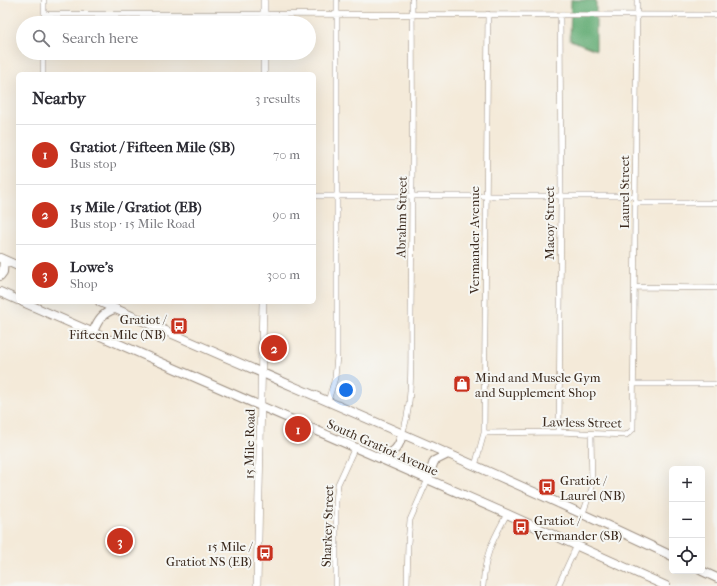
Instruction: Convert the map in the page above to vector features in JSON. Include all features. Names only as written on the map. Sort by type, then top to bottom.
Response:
[{"type":"main road","points":[[264,0],[264,13]]},
{"type":"main road","points":[[264,60],[264,72]]},
{"type":"main road","points":[[0,276],[3,272],[2,259],[16,265]]},
{"type":"main road","points":[[0,292],[16,299]]},
{"type":"main road","name":"South Gratiot Avenue","points":[[28,304],[381,458],[666,586]]},
{"type":"main road","name":"South Gratiot Avenue","points":[[104,304],[262,371],[402,433],[583,514],[669,555]]},
{"type":"main road","name":"15 Mile Road","points":[[257,586],[263,304]]},
{"type":"main road","points":[[93,332],[100,317],[115,309]]},
{"type":"main road","points":[[381,458],[397,449],[400,445],[402,433]]},
{"type":"main road","points":[[428,479],[434,461],[448,454]]},
{"type":"main road","points":[[705,572],[717,578]]},
{"type":"street","points":[[44,0],[44,14],[717,14]]},
{"type":"street","points":[[328,401],[336,368],[337,0]]},
{"type":"street","name":"Abrahm Street","points":[[402,433],[407,423],[408,410],[413,196],[412,0]]},
{"type":"street","name":"Laurel Street","points":[[634,384],[637,0]]},
{"type":"street","name":"Vermander Avenue","points":[[475,466],[484,433],[485,196],[488,14]]},
{"type":"street","name":"Macoy Street","points":[[558,432],[561,196],[560,15]]},
{"type":"street","points":[[43,60],[43,72]]},
{"type":"street","points":[[316,196],[635,196]]},
{"type":"street","points":[[635,203],[717,203]]},
{"type":"street","points":[[635,288],[717,288]]},
{"type":"street","points":[[634,384],[717,384]]},
{"type":"street","name":"Lawless Street","points":[[484,433],[558,432],[626,434],[630,432],[633,423],[634,384]]},
{"type":"street","points":[[583,514],[592,488],[591,434]]},
{"type":"street","name":"Sharkey Street","points":[[336,586],[336,501],[338,484],[355,447]]},
{"type":"street","points":[[407,586],[410,520],[428,479]]},
{"type":"street","points":[[483,586],[486,557],[491,543],[507,514]]},
{"type":"street","points":[[558,586],[577,545]]},
{"type":"green space","points":[[571,0],[596,0],[596,50],[570,40]]},
{"type":"place","name":"Gratiot / Fifteen Mile (NB)","points":[[179,326]]},
{"type":"place","name":"15 Mile / Gratiot (EB)","points":[[274,348]]},
{"type":"place","name":"Mind and Muscle Gym and Supplement Shop","points":[[462,384]]},
{"type":"place","name":"Gratiot / Fifteen Mile (SB)","points":[[298,429]]},
{"type":"place","name":"Gratiot / Laurel (NB)","points":[[547,487]]},
{"type":"place","name":"Gratiot / Vermander (SB)","points":[[521,527]]},
{"type":"place","name":"Lowe's","points":[[120,541]]},
{"type":"place","name":"15 Mile / Gratiot NS (EB)","points":[[265,553]]}]
